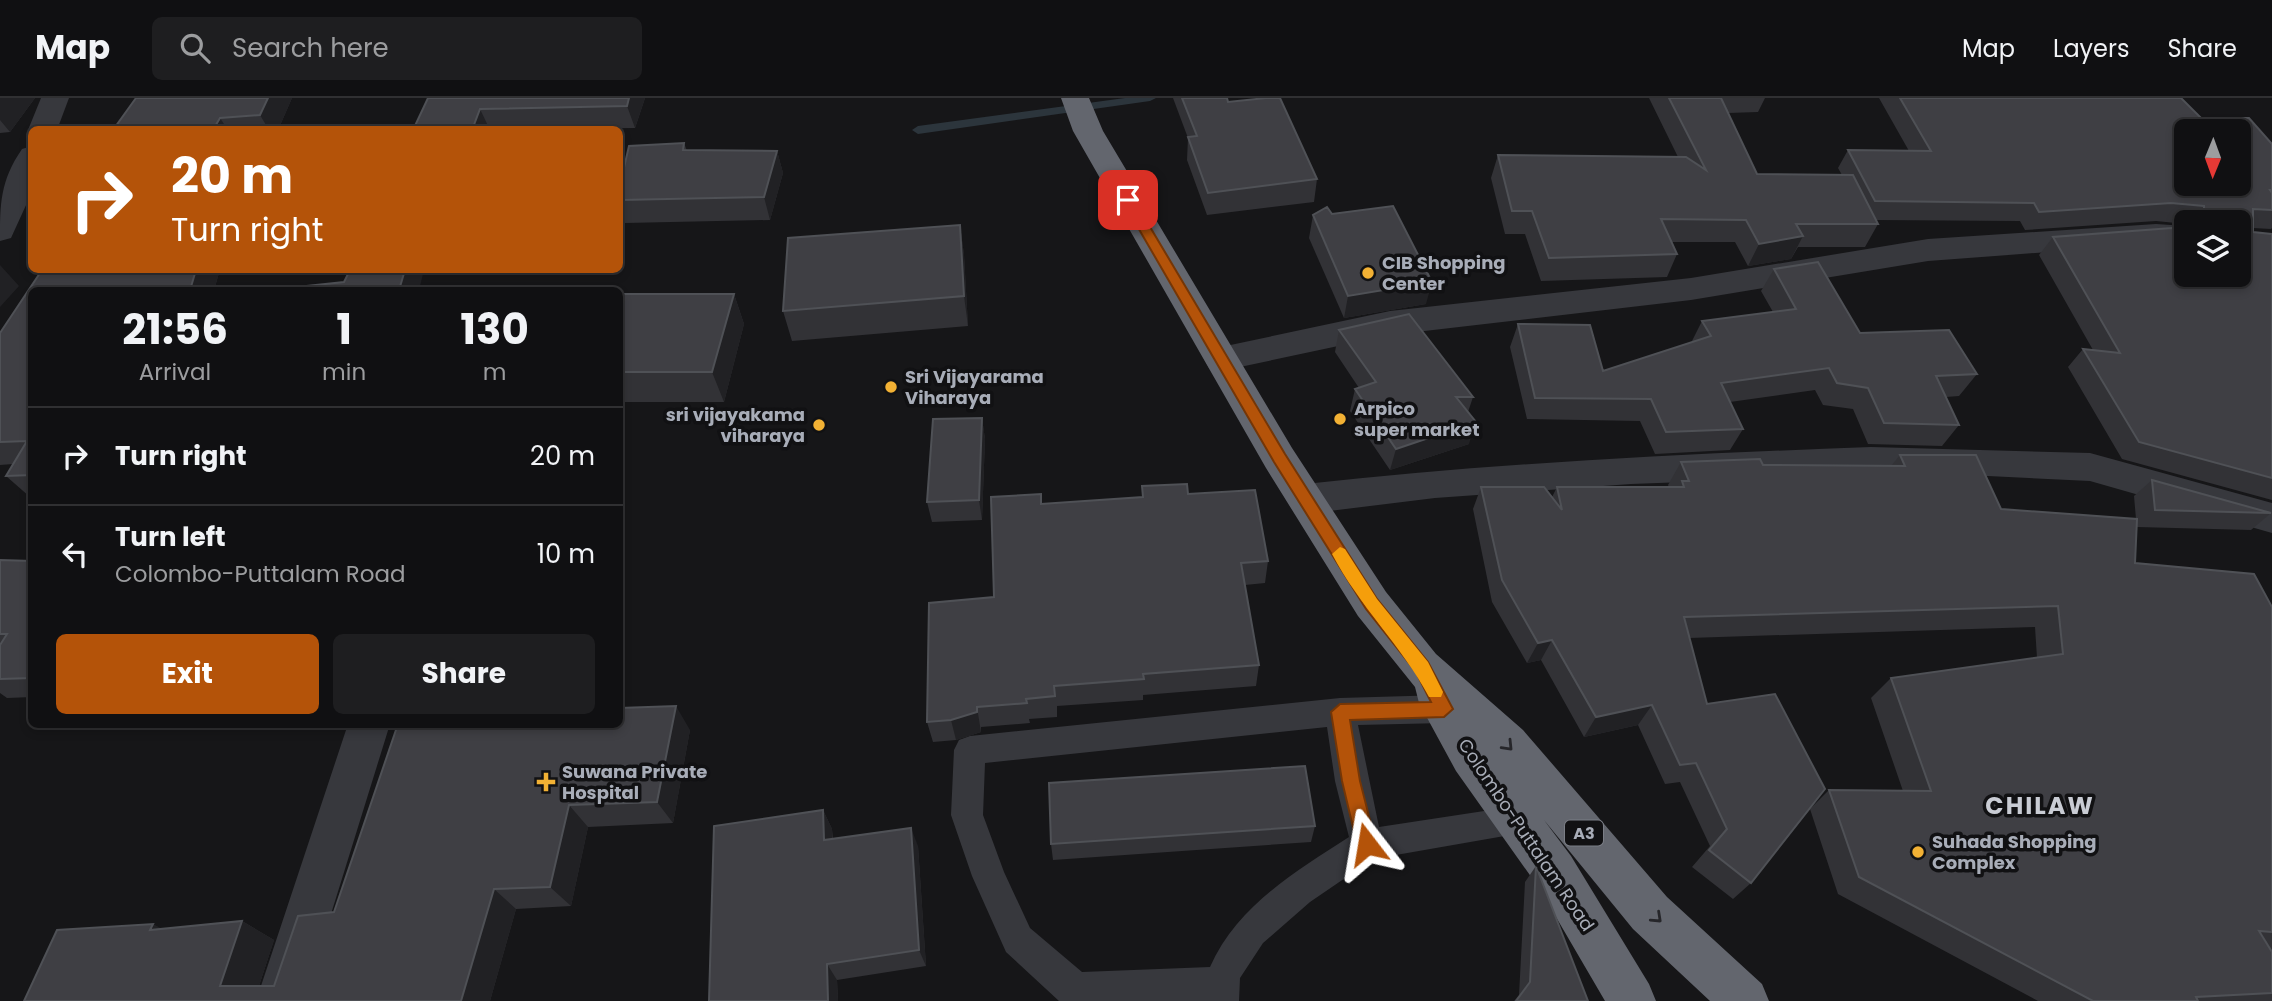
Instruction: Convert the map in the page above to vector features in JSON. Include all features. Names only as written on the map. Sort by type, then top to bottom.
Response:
[{"type":"highway","name":"Colombo-Puttalam Road","points":[[1075,98],[1088,131],[1221,359],[1371,604],[1422,667],[1508,744],[1650,913],[1745,1001]]},
{"type":"highway","name":"Colombo-Puttalam Road","points":[[1422,667],[1471,757],[1562,884],[1632,1001]]},
{"type":"street","points":[[44,126],[55,98]]},
{"type":"street","points":[[0,231],[28,164]]},
{"type":"street","points":[[1221,359],[1390,323],[1691,289],[1928,250],[2156,234],[2174,235]]},
{"type":"street","points":[[1305,499],[1435,484],[1631,470],[1871,461],[1988,462],[2090,467],[2272,518]]},
{"type":"street","points":[[280,1001],[368,728]]},
{"type":"lane","points":[[1444,709],[1340,712],[970,750],[967,815],[989,876],[1018,940],[1076,996],[1220,993],[1249,932],[1273,909],[1367,844],[1517,821]]},
{"type":"lane","points":[[1340,712],[1351,781],[1367,844]]},
{"type":"building","points":[[136,98],[268,98],[260,115],[220,118],[215,126],[116,126]]},
{"type":"building","points":[[428,98],[629,98],[627,106],[480,109],[474,126],[415,126]]},
{"type":"building","points":[[1182,98],[1227,98],[1228,102],[1280,98],[1317,179],[1208,193],[1188,137],[1197,136]]},
{"type":"building","points":[[1669,98],[1721,98],[1757,174],[1853,175],[1878,224],[1796,224],[1803,236],[1759,244],[1746,220],[1661,219],[1677,254],[1549,258],[1532,211],[1512,211],[1498,155],[1686,157],[1706,170]]},
{"type":"building","points":[[1900,98],[2181,98],[2201,118],[2249,118],[2174,119],[2174,196],[2251,196],[2251,120],[2272,144],[2272,210],[2253,209],[2253,232],[2272,234],[2272,478],[2139,442],[2083,349],[2120,353],[2053,237],[2174,228],[2174,287],[2251,287],[2251,210],[2204,210],[2204,206],[2171,203],[2039,212],[2034,203],[1875,201],[1848,150],[1931,151]]},
{"type":"building","points":[[684,143],[683,150],[777,151],[764,197],[623,200],[623,172],[629,146]]},
{"type":"building","points":[[1393,206],[1432,282],[1348,296],[1313,215],[1327,207],[1332,214]]},
{"type":"building","points":[[960,225],[964,296],[783,311],[788,238]]},
{"type":"building","points":[[1818,262],[1860,333],[1949,330],[1977,374],[1936,376],[1959,425],[1884,423],[1868,388],[1837,383],[1829,368],[1721,383],[1743,429],[1666,432],[1651,399],[1535,398],[1518,324],[1590,325],[1603,371],[1711,336],[1702,321],[1796,309],[1774,269]]},
{"type":"building","points":[[40,273],[195,273],[191,287],[31,287]]},
{"type":"building","points":[[348,273],[404,273],[400,287],[298,287],[344,282]]},
{"type":"building","points":[[28,291],[28,475],[6,476],[27,441],[0,442],[0,333]]},
{"type":"building","points":[[623,294],[734,294],[712,372],[623,372]]},
{"type":"building","points":[[1409,314],[1473,397],[1456,397],[1476,422],[1396,449],[1355,389],[1376,382],[1339,330]]},
{"type":"building","points":[[982,418],[979,500],[927,502],[933,419]]},
{"type":"building","points":[[1900,455],[1976,455],[2001,509],[2137,519],[2135,563],[2254,574],[2272,607],[2272,932],[2259,931],[2272,952],[2272,993],[2196,997],[2198,1001],[2093,1001],[1859,877],[1829,790],[1931,791],[1891,678],[2063,654],[2058,606],[1684,617],[1707,704],[1775,694],[1825,789],[1751,883],[1709,850],[1727,829],[1696,763],[1680,765],[1652,705],[1596,717],[1552,640],[1538,643],[1502,580],[1481,487],[1544,487],[1562,510],[1557,487],[1684,487],[1682,481],[1689,481],[1681,462],[1760,459],[1763,465],[1905,466]]},
{"type":"building","points":[[2152,480],[2271,513],[2155,510]]},
{"type":"building","points":[[1187,484],[1188,494],[1255,490],[1268,561],[1241,563],[1259,665],[1143,674],[1144,679],[1054,686],[1055,696],[1026,699],[1027,703],[977,707],[977,712],[951,720],[927,722],[929,603],[994,597],[991,497],[1041,494],[1041,504],[1143,497],[1142,486]]},
{"type":"building","points":[[0,560],[28,561],[28,678],[0,679],[0,645],[7,634],[0,634]]},
{"type":"building","points":[[676,706],[657,802],[569,805],[550,887],[494,889],[461,1001],[24,1001],[57,930],[153,924],[150,930],[242,921],[220,986],[274,986],[298,916],[334,912],[397,728],[623,728],[623,708]]},
{"type":"building","points":[[1305,766],[1315,826],[1051,844],[1049,783]]},
{"type":"building","points":[[823,810],[824,840],[911,828],[919,950],[827,964],[828,1001],[709,1001],[714,826]]},
{"type":"building","points":[[1536,866],[1588,1001],[1516,1001],[1530,982]]},
{"type":"waterway","points":[[918,130],[1150,98]]},
{"type":"slow traffic","points":[[1340,554],[1371,604],[1422,667],[1435,692]]},
{"type":"place","name":"CIB Shopping Center","points":[[1368,273]]},
{"type":"place","name":"Sri Vijayarama Viharaya","points":[[891,387]]},
{"type":"place","name":"Arpico super market","points":[[1340,419]]},
{"type":"place","name":"sri vijayakama viharaya","points":[[819,425]]},
{"type":"place","name":"Suwana Private Hospital","points":[[546,782]]},
{"type":"place","name":"Suhada Shopping Complex","points":[[1918,852]]},
{"type":"district","name":"CHILAW","points":[[2040,806]]},
{"type":"route","points":[[1128,200],[1279,458],[1371,604],[1422,667],[1444,709],[1340,712],[1351,781],[1367,844]]}]
